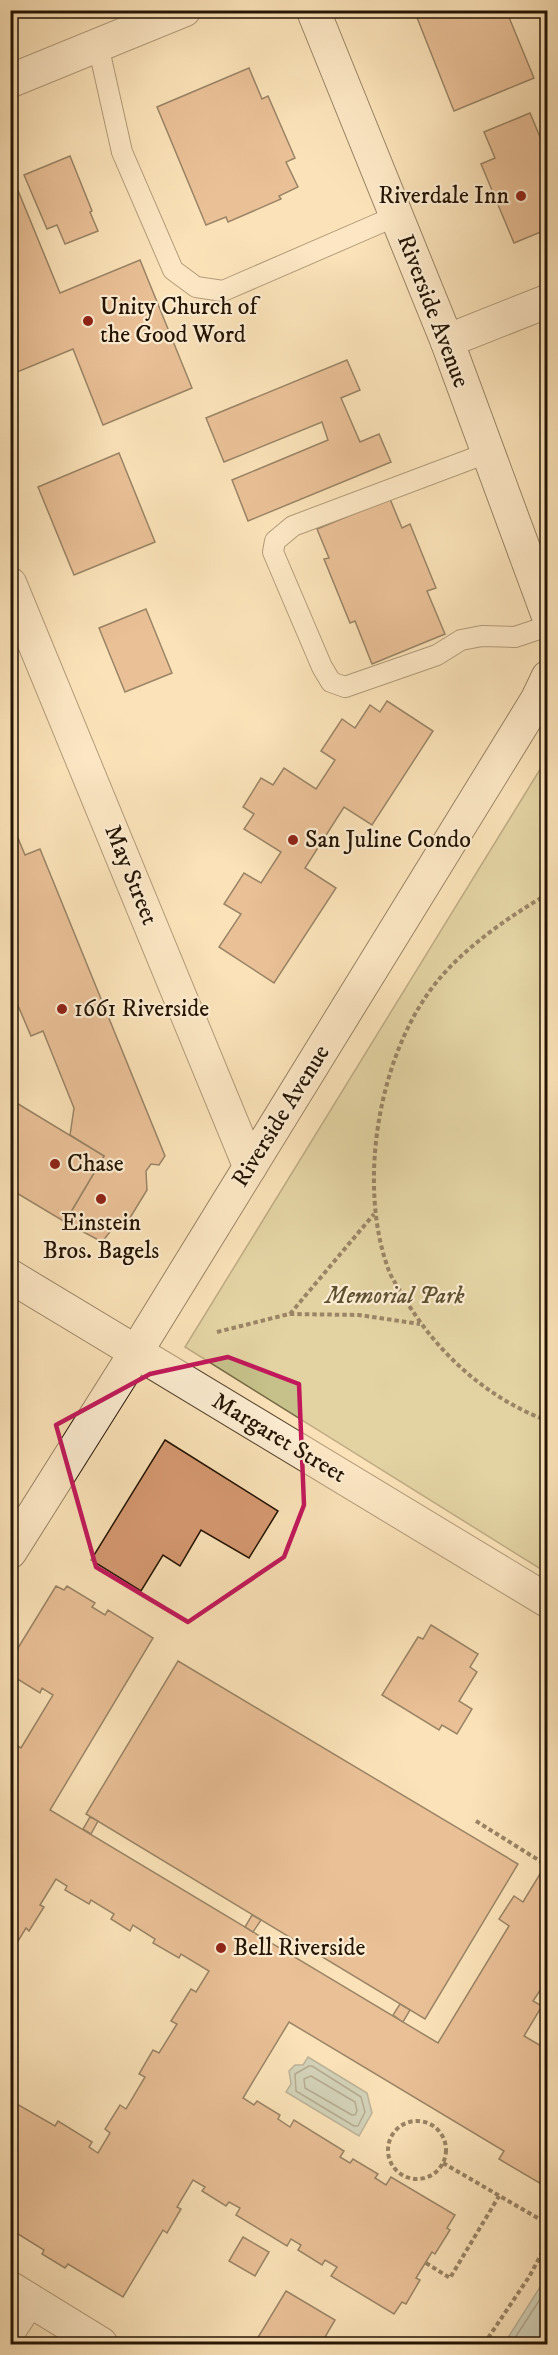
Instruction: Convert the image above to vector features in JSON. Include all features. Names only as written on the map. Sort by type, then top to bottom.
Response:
[{"type":"main road","points":[[10,81],[184,10]]},
{"type":"main road","name":"Riverside Avenue","points":[[313,10],[447,341],[548,615]]},
{"type":"main road","points":[[447,341],[548,301]]},
{"type":"main road","name":"May Street","points":[[10,584],[250,1167]]},
{"type":"main road","name":"Riverside Avenue","points":[[10,1552],[136,1352],[531,710],[548,677]]},
{"type":"main road","name":"Margaret Street","points":[[10,1276],[548,1602]]},
{"type":"main road","points":[[10,2329],[20,2294],[101,2344]]},
{"type":"lane","points":[[98,45],[122,152],[173,270],[196,287],[223,291],[396,216]]},
{"type":"lane","points":[[488,453],[293,526],[275,541],[273,552],[322,667],[331,682],[345,687],[437,656],[461,640],[482,636],[515,637],[548,626]]},
{"type":"path","points":[[548,894],[482,939],[440,977],[420,1007],[399,1051],[383,1096],[374,1151],[375,1214],[390,1272],[420,1324],[456,1363],[486,1389],[528,1414],[548,1421]]},
{"type":"path","points":[[289,1314],[375,1214]]},
{"type":"path","points":[[217,1332],[289,1314],[359,1315],[420,1324]]},
{"type":"path","points":[[476,1821],[548,1866]]},
{"type":"path","points":[[421,2121],[430,2124],[439,2130],[444,2138],[446,2148],[443,2163],[435,2173],[426,2178],[408,2178],[393,2168],[388,2150],[390,2141],[401,2126],[421,2121]]},
{"type":"path","points":[[443,2163],[548,2224]]},
{"type":"path","points":[[426,2263],[450,2278],[499,2196]]},
{"type":"path","points":[[484,2344],[529,2277],[548,2242]]},
{"type":"highlighted area","points":[[228,1357],[299,1384],[304,1505],[284,1557],[188,1622],[96,1567],[56,1425],[150,1374]]},
{"type":"green space","name":"Memorial Park","points":[[547,758],[547,1573],[185,1347]]},
{"type":"water","points":[[308,2057],[367,2093],[372,2113],[359,2136],[286,2092],[291,2084],[289,2071],[295,2065],[303,2065]]},
{"type":"water","points":[[547,2276],[547,2344],[504,2344]]},
{"type":"building","points":[[414,10],[506,10],[534,78],[454,111]]},
{"type":"building","points":[[249,68],[262,99],[268,96],[295,158],[286,162],[298,187],[279,196],[281,199],[228,222],[226,217],[206,225],[157,107]]},
{"type":"building","name":"Riverdale Inn","points":[[530,113],[548,156],[548,229],[514,243],[481,164],[495,158],[484,132]]},
{"type":"building","points":[[70,156],[98,231],[65,244],[57,225],[47,229],[24,175]]},
{"type":"building","name":"Unity Church of the Good Word","points":[[10,171],[60,293],[140,260],[192,388],[103,425],[73,349],[10,375]]},
{"type":"building","points":[[347,360],[360,390],[341,398],[360,442],[379,434],[391,462],[248,521],[232,480],[328,440],[322,422],[224,462],[206,418]]},
{"type":"building","points":[[119,453],[155,542],[74,575],[38,487]]},
{"type":"building","points":[[390,499],[402,528],[410,524],[436,588],[427,591],[445,634],[372,664],[355,621],[350,623],[324,559],[329,558],[317,529]]},
{"type":"building","points":[[146,609],[172,673],[125,692],[99,628]]},
{"type":"building","name":"San Juline Condo","points":[[387,701],[433,731],[372,825],[344,807],[305,868],[336,888],[274,983],[219,947],[241,914],[224,904],[244,873],[261,883],[281,852],[244,829],[254,814],[243,807],[261,778],[273,785],[284,768],[316,789],[335,760],[321,751],[342,719],[355,728],[370,705],[380,712]]},
{"type":"building","name":"1661 Riverside","points":[[10,819],[25,855],[40,849],[165,1156],[159,1165],[151,1164],[146,1171],[147,1190],[125,1226],[113,1228],[102,1242],[65,1222],[104,1156],[70,1135],[74,1108],[43,1031],[31,1036],[10,987]]},
{"type":"building","points":[[10,1099],[104,1156],[65,1222],[10,1189]]},
{"type":"building","points":[[165,1440],[278,1511],[249,1558],[201,1530],[180,1566],[163,1555],[141,1591],[91,1560]]},
{"type":"building","name":"Bell Riverside","points":[[56,1586],[64,1590],[67,1586],[95,1603],[92,1607],[105,1615],[108,1610],[153,1638],[50,1810],[438,2043],[509,1926],[499,1919],[514,1896],[523,1902],[540,1874],[548,1878],[548,1992],[541,1989],[533,2001],[542,2006],[524,2036],[548,2050],[548,2188],[499,2159],[504,2151],[289,2022],[243,2098],[254,2105],[257,2101],[280,2115],[278,2119],[290,2127],[294,2120],[344,2151],[340,2157],[350,2163],[353,2159],[378,2174],[375,2178],[386,2185],[391,2177],[455,2215],[447,2228],[450,2230],[435,2254],[432,2252],[416,2278],[420,2280],[406,2304],[402,2302],[394,2314],[331,2276],[337,2267],[325,2260],[322,2265],[298,2250],[301,2245],[291,2239],[287,2246],[236,2215],[240,2208],[229,2202],[226,2206],[202,2191],[205,2187],[193,2180],[177,2207],[181,2209],[167,2233],[163,2230],[123,2297],[68,2264],[65,2268],[42,2254],[44,2250],[10,2229],[10,2100],[55,2126],[58,2121],[92,2142],[89,2147],[98,2153],[110,2133],[105,2129],[120,2105],[126,2109],[145,2077],[139,2074],[153,2050],[159,2053],[177,2024],[171,2021],[191,1989],[196,1992],[209,1971],[181,1954],[179,1958],[153,1943],[155,1939],[133,1925],[130,1931],[111,1919],[114,1914],[91,1900],[89,1904],[65,1890],[67,1886],[56,1879],[40,1905],[44,1907],[29,1931],[26,1928],[10,1954],[10,1735],[14,1737],[11,1742],[21,1748],[53,1695],[42,1688],[40,1693],[11,1675],[14,1671],[10,1669],[10,1661]]},
{"type":"building","points":[[431,1625],[478,1654],[470,1667],[477,1672],[459,1701],[472,1709],[457,1734],[442,1725],[439,1730],[382,1695],[418,1637],[423,1639]]},
{"type":"building","points":[[178,1661],[518,1864],[425,2019],[86,1814]]},
{"type":"building","points":[[90,1817],[98,1821],[91,1834],[83,1829]]},
{"type":"building","points":[[252,1915],[261,1920],[253,1932],[245,1927]]},
{"type":"building","points":[[400,2004],[410,2010],[403,2022],[393,2015]]},
{"type":"building","points":[[243,2237],[269,2252],[255,2276],[229,2261]]},
{"type":"building","points":[[286,2291],[335,2320],[321,2344],[254,2344]]},
{"type":"place","name":"Riverdale Inn","points":[[521,196]]},
{"type":"place","name":"Unity Church of the Good Word","points":[[88,321]]},
{"type":"place","name":"San Juline Condo","points":[[293,840]]},
{"type":"place","name":"1661 Riverside","points":[[62,1009]]},
{"type":"place","name":"Chase","points":[[55,1164]]},
{"type":"place","name":"Einstein Bros. Bagels","points":[[101,1199]]},
{"type":"place","name":"Bell Riverside","points":[[221,1948]]}]
